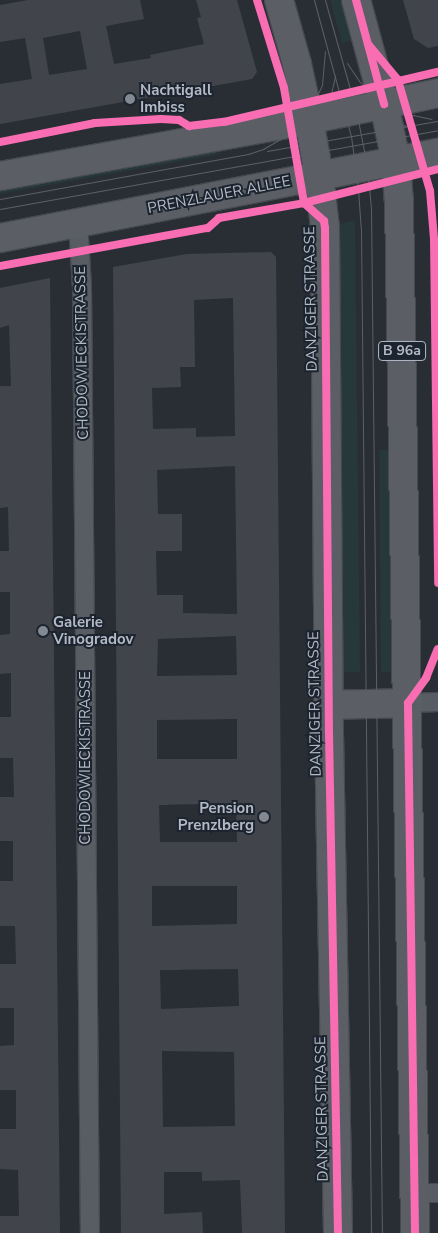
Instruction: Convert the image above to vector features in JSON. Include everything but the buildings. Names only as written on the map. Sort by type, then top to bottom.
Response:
[{"type":"main road","name":"DANZIGER STRASSE","points":[[279,0],[297,64],[309,120],[319,175],[325,228],[328,704],[338,1233]]},
{"type":"main road","name":"B 96a","points":[[356,0],[384,104],[396,161],[400,213],[408,703],[427,1193],[416,1233]]},
{"type":"main road","points":[[0,176],[309,120],[438,93]]},
{"type":"main road","name":"PRENZLAUER ALLEE","points":[[0,238],[438,153]]},
{"type":"main road","points":[[328,704],[408,703]]},
{"type":"street","name":"CHODOWIECKISTRASSE","points":[[78,222],[82,297],[90,1233]]},
{"type":"street","points":[[408,703],[438,702]]},
{"type":"shaded area","points":[[330,0],[345,0],[356,39],[342,43]]},
{"type":"shaded area","points":[[219,146],[220,154],[0,194],[0,186]]},
{"type":"shaded area","points":[[355,220],[360,672],[340,672],[337,225]]},
{"type":"shaded area","points":[[379,450],[391,450],[394,672],[381,672]]},
{"type":"tram line","points":[[314,0],[351,136],[361,228],[371,1233]]},
{"type":"tram line","points":[[325,0],[356,110],[367,166],[371,208],[382,1233]]},
{"type":"tram line","points":[[0,199],[248,154],[263,149],[292,132],[308,115],[322,85],[325,51]]},
{"type":"tram line","points":[[347,63],[360,82],[384,104],[408,114],[431,119]]},
{"type":"tram line","points":[[291,146],[306,134],[320,118],[330,98],[335,76]]},
{"type":"tram line","points":[[351,88],[379,114],[406,126]]},
{"type":"tram line","points":[[267,151],[438,121]]},
{"type":"tram line","points":[[0,209],[438,130]]},
{"type":"cycle path","points":[[257,0],[284,88],[304,203],[324,221],[325,228],[329,733],[338,1233]]},
{"type":"cycle path","points":[[356,0],[384,104]]},
{"type":"cycle path","points":[[368,44],[398,80],[430,191],[434,239],[438,583]]},
{"type":"cycle path","points":[[0,142],[95,123],[161,119],[179,120],[189,126],[224,122],[438,72]]},
{"type":"cycle path","points":[[0,266],[208,228],[219,218],[304,203],[438,169]]},
{"type":"cycle path","points":[[415,1233],[408,703],[426,678],[438,649]]},
{"type":"place","name":"Nachtigall Imbiss","points":[[130,99]]},
{"type":"place","name":"Galerie Vinogradov","points":[[43,631]]},
{"type":"place","name":"Pension Prenzlberg","points":[[264,817]]}]
